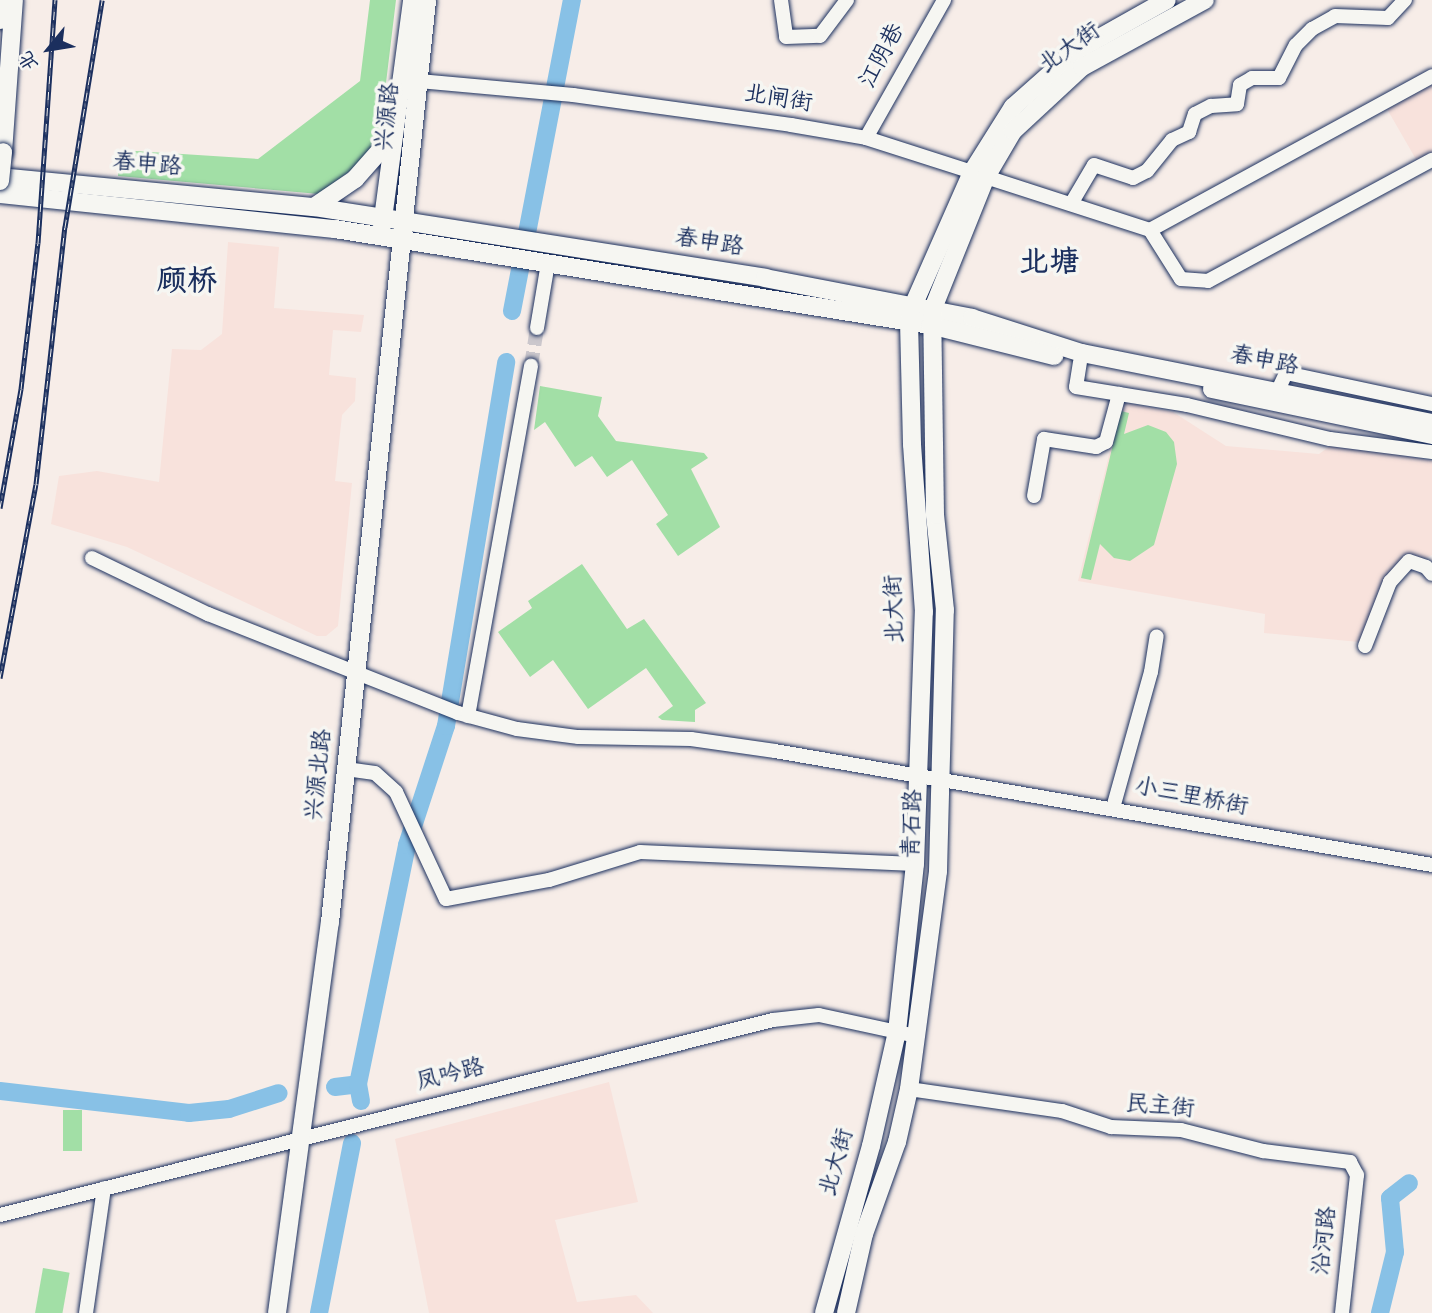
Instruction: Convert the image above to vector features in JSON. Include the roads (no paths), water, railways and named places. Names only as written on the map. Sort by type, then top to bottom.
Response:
[{"type":"main road","points":[[0,20],[1,0]]},
{"type":"main road","points":[[0,179],[14,0]]},
{"type":"main road","name":"兴源路","points":[[381,237],[412,0]]},
{"type":"main road","name":"兴源路","points":[[400,240],[428,0]]},
{"type":"main road","name":"北大街","points":[[824,1313],[871,1146],[897,1032],[915,864],[924,612],[911,314],[1013,107],[1039,80],[1076,51],[1141,6],[1167,0]]},
{"type":"main road","name":"北大街","points":[[931,318],[979,174],[1013,131],[1082,67],[1205,0]]},
{"type":"main road","points":[[314,207],[355,179],[394,135]]},
{"type":"main road","name":"春申路","points":[[0,179],[314,207],[504,238],[540,256]]},
{"type":"main road","name":"春申路","points":[[0,194],[381,237],[503,256],[540,256],[911,314],[1080,362],[1274,396]]},
{"type":"main road","name":"兴源北路","points":[[277,1313],[302,1137],[346,769],[400,240]]},
{"type":"main road","name":"春申路","points":[[931,318],[972,318],[1082,353],[1400,423]]},
{"type":"main road","name":"青石路","points":[[846,1313],[864,1234],[897,1142],[909,1089],[938,872],[945,610],[935,515],[931,318]]},
{"type":"main road","points":[[1400,423],[1432,423]]},
{"type":"main road","points":[[1400,423],[1432,435]]},
{"type":"street","points":[[781,0],[786,37],[820,36],[847,0]]},
{"type":"street","name":"江阴巷","points":[[866,138],[944,0]]},
{"type":"street","points":[[1070,204],[1094,165],[1133,178],[1147,171],[1172,139],[1189,132],[1195,114],[1211,106],[1237,104],[1240,85],[1252,78],[1279,78],[1296,45],[1312,29],[1335,16],[1388,18],[1405,0]]},
{"type":"street","points":[[1432,76],[1150,230],[1181,279],[1208,281],[1432,160]]},
{"type":"street","name":"北闸街","points":[[419,81],[573,95],[866,138],[1150,230]]},
{"type":"street","points":[[537,328],[540,256]]},
{"type":"street","points":[[1080,362],[1076,387],[1330,439],[1432,452]]},
{"type":"street","points":[[463,714],[531,366]]},
{"type":"street","points":[[1274,396],[1286,373],[1432,404]]},
{"type":"street","points":[[1034,496],[1044,439],[1096,447],[1107,442],[1119,394]]},
{"type":"street","name":"小三里桥街","points":[[92,558],[208,614],[463,714],[578,737],[691,739],[1113,808],[1432,864]]},
{"type":"street","points":[[1365,646],[1390,582],[1409,561],[1432,574]]},
{"type":"street","points":[[1113,808],[1151,672],[1157,636]]},
{"type":"street","points":[[346,769],[385,779],[404,810],[439,890],[446,899],[459,900],[549,880],[640,852],[915,864]]},
{"type":"street","name":"凤吟路","points":[[0,1215],[773,1020],[819,1015],[916,1036]]},
{"type":"street","name":"民主街","points":[[909,1089],[1062,1111],[1130,1130],[1181,1130],[1263,1151],[1340,1158],[1350,1162],[1357,1175]]},
{"type":"street","name":"沿河路","points":[[1342,1313],[1357,1175]]},
{"type":"street","points":[[86,1313],[104,1188]]},
{"type":"waterway","points":[[512,311],[572,0]]},
{"type":"waterway","points":[[361,1101],[358,1084],[407,845],[446,726],[506,362]]},
{"type":"waterway","points":[[335,1087],[358,1084]]},
{"type":"waterway","points":[[0,1091],[189,1113],[229,1109],[279,1093]]},
{"type":"waterway","points":[[319,1313],[352,1143]]},
{"type":"waterway","points":[[1380,1313],[1395,1252],[1390,1198],[1409,1183]]},
{"type":"tunnel","points":[[531,366],[537,328]]},
{"type":"railway","points":[[0,508],[21,389],[38,243],[55,0]]},
{"type":"railway","points":[[0,678],[36,484],[65,227],[102,0]]},
{"type":"district","name":"北塘","points":[[1049,266]]},
{"type":"district","name":"顾桥","points":[[187,285]]}]
